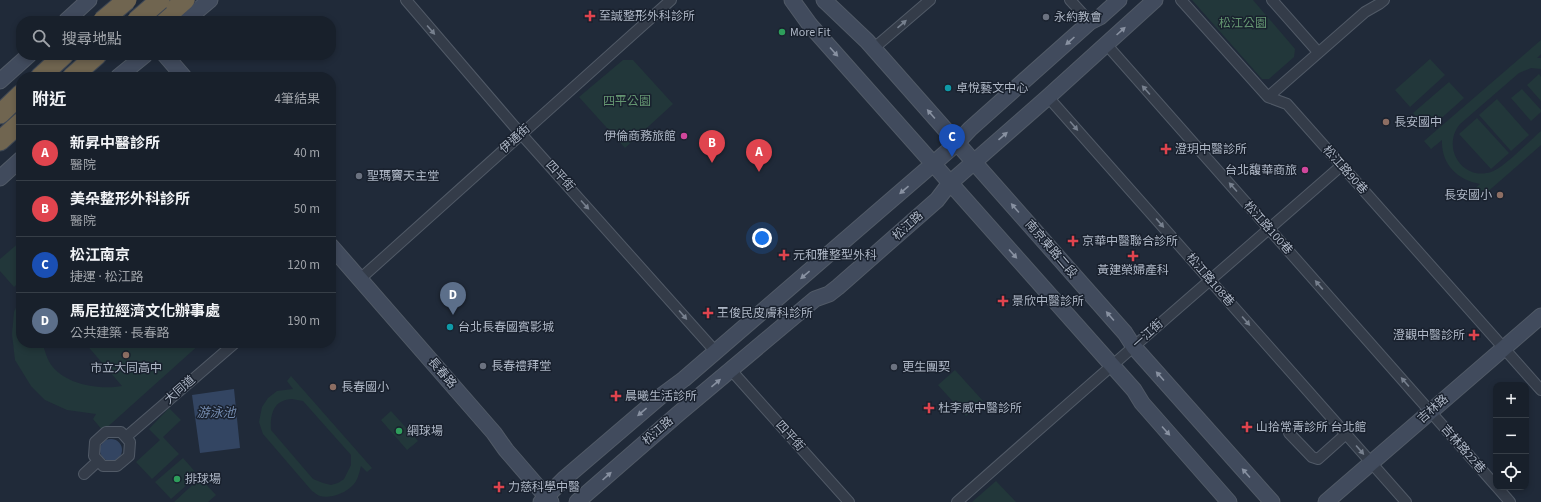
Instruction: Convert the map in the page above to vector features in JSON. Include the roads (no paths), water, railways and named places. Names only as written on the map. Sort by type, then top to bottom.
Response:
[{"type":"highway","points":[[99,16],[113,0]]},
{"type":"highway","points":[[108,16],[127,0]]},
{"type":"highway","points":[[142,16],[160,0]]},
{"type":"highway","points":[[168,16],[185,0]]},
{"type":"highway","points":[[45,72],[59,60]]},
{"type":"highway","points":[[78,72],[91,60]]},
{"type":"highway","points":[[0,114],[16,99]]},
{"type":"highway","points":[[0,141],[16,127]]},
{"type":"main road","points":[[71,16],[89,0]]},
{"type":"main road","points":[[120,0],[132,16]]},
{"type":"main road","points":[[191,16],[210,0]]},
{"type":"main road","points":[[792,0],[810,25],[1134,390],[1142,403],[1229,502]]},
{"type":"main road","name":"南京東路二段","points":[[824,0],[874,48],[1125,333],[1134,347],[1272,502]]},
{"type":"main road","name":"松江路","points":[[546,500],[569,474],[933,164],[1090,22],[1100,17],[1119,0]]},
{"type":"main road","name":"松江路","points":[[577,502],[815,299],[829,294],[838,287],[937,200],[950,183],[973,162],[1048,97],[1155,0]]},
{"type":"main road","points":[[0,81],[23,60]]},
{"type":"main road","points":[[124,72],[139,60]]},
{"type":"main road","points":[[169,60],[180,72]]},
{"type":"main road","points":[[0,178],[16,164]]},
{"type":"main road","name":"長春路","points":[[336,256],[360,279],[494,433],[546,500]]},
{"type":"main road","name":"吉林路","points":[[1326,502],[1541,316]]},
{"type":"street","name":"四平街","points":[[406,0],[521,134],[715,351]]},
{"type":"street","name":"伊通街","points":[[360,279],[671,0]]},
{"type":"street","points":[[874,48],[930,0]]},
{"type":"street","points":[[1070,0],[1090,22]]},
{"type":"street","name":"松江路90巷","points":[[1181,0],[1268,97],[1287,104],[1541,390]]},
{"type":"street","points":[[1272,0],[1318,52]]},
{"type":"street","points":[[1268,97],[1364,12],[1379,2]]},
{"type":"street","name":"松江路100巷","points":[[1106,44],[1431,411]]},
{"type":"street","name":"松江路108巷","points":[[1048,97],[1406,502]]},
{"type":"street","name":"一江街","points":[[957,502],[1048,420],[1341,166]]},
{"type":"street","name":"大同道","points":[[126,437],[229,348]]},
{"type":"street","name":"四平街","points":[[731,370],[849,502]]},
{"type":"street","name":"吉林路22巷","points":[[1431,411],[1493,483]]},
{"type":"street","points":[[106,432],[121,432],[126,437],[130,442],[129,456],[117,466],[103,466],[94,456],[95,442],[106,432]]},
{"type":"street","points":[[1290,433],[1312,457],[1318,459],[1346,434]]},
{"type":"street","points":[[84,474],[98,461]]},
{"type":"street","name":"吉林路22巷","points":[[1500,490],[1510,502]]},
{"type":"water","name":"游泳池","points":[[234,389],[240,448],[200,453],[192,395]]},
{"type":"water","points":[[111,439],[115,440],[121,446],[121,454],[115,460],[111,461],[107,460],[101,454],[100,450],[101,446],[107,440]]},
{"type":"place","name":"至誠整形外科診所","points":[[590,16]]},
{"type":"place","name":"永約教會","points":[[1046,17]]},
{"type":"place","name":"More Fit","points":[[782,32]]},
{"type":"place","name":"卓悅藝文中心","points":[[948,88]]},
{"type":"place","name":"長安國中","points":[[1386,122]]},
{"type":"place","name":"伊倫商務旅館","points":[[684,136]]},
{"type":"place","name":"澄玥中醫診所","points":[[1166,149]]},
{"type":"place","name":"松江南京","points":[[952,157]]},
{"type":"place","name":"美朵整形外科診所","points":[[712,163]]},
{"type":"place","name":"台北馥華商旅","points":[[1305,170]]},
{"type":"place","name":"新昇中醫診所","points":[[759,172]]},
{"type":"place","name":"聖瑪竇天主堂","points":[[359,176]]},
{"type":"place","name":"長安國小","points":[[1500,195]]},
{"type":"place","name":"京華中醫聯合診所","points":[[1073,241]]},
{"type":"place","name":"元和雅整型外科","points":[[784,255]]},
{"type":"place","name":"黃建榮婦產科","points":[[1133,256]]},
{"type":"place","name":"景欣中醫診所","points":[[1003,301]]},
{"type":"place","name":"王俊民皮膚科診所","points":[[708,313]]},
{"type":"place","name":"馬尼拉經濟文化辦事處","points":[[453,315]]},
{"type":"place","name":"台北長春國賓影城","points":[[450,327]]},
{"type":"place","name":"澄觀中醫診所","points":[[1474,335]]},
{"type":"place","name":"市立大同高中","points":[[126,355]]},
{"type":"place","name":"長春禮拜堂","points":[[483,366]]},
{"type":"place","name":"更生團契","points":[[894,367]]},
{"type":"place","name":"長春國小","points":[[333,387]]},
{"type":"place","name":"晨曦生活診所","points":[[616,396]]},
{"type":"place","name":"杜李威中醫診所","points":[[929,408]]},
{"type":"place","name":"山拾常青診所 台北館","points":[[1247,427]]},
{"type":"place","name":"網球場","points":[[399,431]]},
{"type":"place","name":"排球場","points":[[177,479]]},
{"type":"place","name":"力慈科學中醫","points":[[499,487]]},
{"type":"park label","name":"松江公園","points":[[1243,23]]},
{"type":"park label","name":"四平公園","points":[[627,101]]}]
